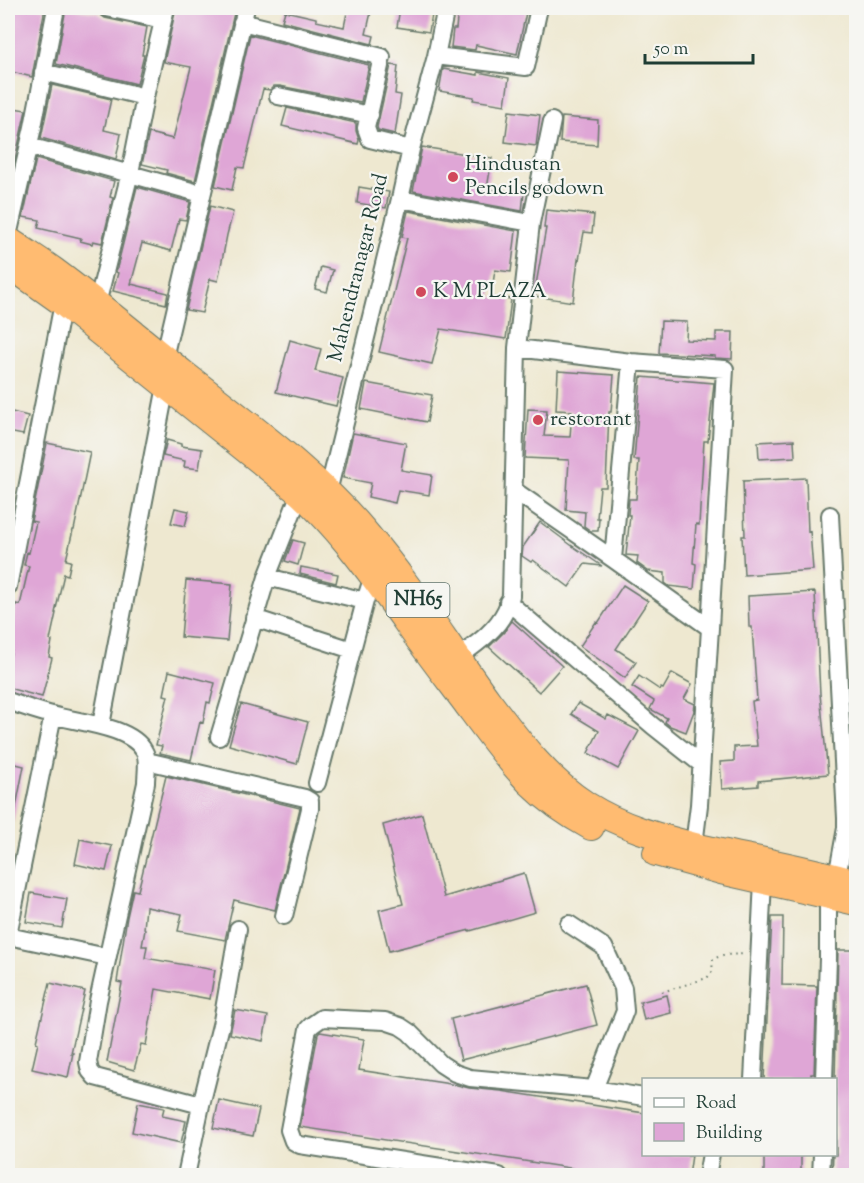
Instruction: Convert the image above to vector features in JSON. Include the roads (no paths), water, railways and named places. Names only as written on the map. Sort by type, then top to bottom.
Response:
[{"type":"highway","name":"NH65","points":[[8,238],[97,304],[274,445],[328,492],[366,532],[534,760],[560,785],[587,805],[614,820],[650,835],[841,885],[856,902]]},
{"type":"highway","name":"NH65","points":[[8,264],[63,303],[318,509],[349,544],[496,743],[530,783],[553,802],[607,836],[643,850],[763,881],[841,885]]},
{"type":"street","points":[[8,238],[56,8]]},
{"type":"street","points":[[97,304],[130,173],[164,14],[107,8]]},
{"type":"street","name":"Mahendranagar Road","points":[[328,492],[446,8]]},
{"type":"street","points":[[436,56],[526,67],[538,8]]},
{"type":"street","points":[[164,358],[244,15],[382,57],[366,128],[370,139],[411,149]]},
{"type":"street","points":[[43,72],[145,97]]},
{"type":"street","points":[[278,96],[370,115]]},
{"type":"street","points":[[457,658],[481,640],[501,617],[511,597],[517,348],[531,224],[552,121]]},
{"type":"street","points":[[29,146],[202,194]]},
{"type":"street","points":[[400,199],[531,224]]},
{"type":"street","points":[[8,587],[14,516],[63,303]]},
{"type":"street","points":[[517,348],[631,362],[725,369],[699,805],[694,845]]},
{"type":"street","points":[[613,559],[631,362]]},
{"type":"street","points":[[101,725],[166,386]]},
{"type":"street","points":[[514,491],[710,628]]},
{"type":"street","points":[[219,736],[267,577],[300,493]]},
{"type":"street","points":[[824,1078],[828,958],[841,885],[850,739],[830,515]]},
{"type":"street","points":[[317,783],[364,601],[373,576]]},
{"type":"street","points":[[267,577],[364,601]]},
{"type":"street","points":[[508,602],[701,764]]},
{"type":"street","points":[[254,618],[352,650]]},
{"type":"street","points":[[8,701],[53,715],[101,725],[128,736],[146,753],[146,783],[107,957],[88,1062],[90,1071],[95,1077],[201,1105]]},
{"type":"street","points":[[53,715],[8,935],[107,957]]},
{"type":"street","points":[[147,761],[310,801],[284,916]]},
{"type":"street","points":[[753,1078],[763,881]]},
{"type":"street","points":[[569,924],[604,947],[623,988],[625,999],[625,1011],[594,1089]]},
{"type":"street","points":[[186,1176],[222,1022],[238,929]]},
{"type":"street","points":[[499,1176],[300,1145],[293,1141],[290,1130],[309,1029],[312,1025],[322,1018],[385,1021],[409,1032],[441,1064],[454,1073],[470,1078],[594,1089],[642,1097]]},
{"type":"street","points":[[707,1176],[711,1156]]},
{"type":"street","points":[[821,1176],[822,1156]]},
{"type":"place","name":"Hindustan Pencils godown","points":[[453,177]]},
{"type":"place","name":"K M PLAZA","points":[[421,292]]},
{"type":"place","name":"restorant","points":[[538,420]]}]
